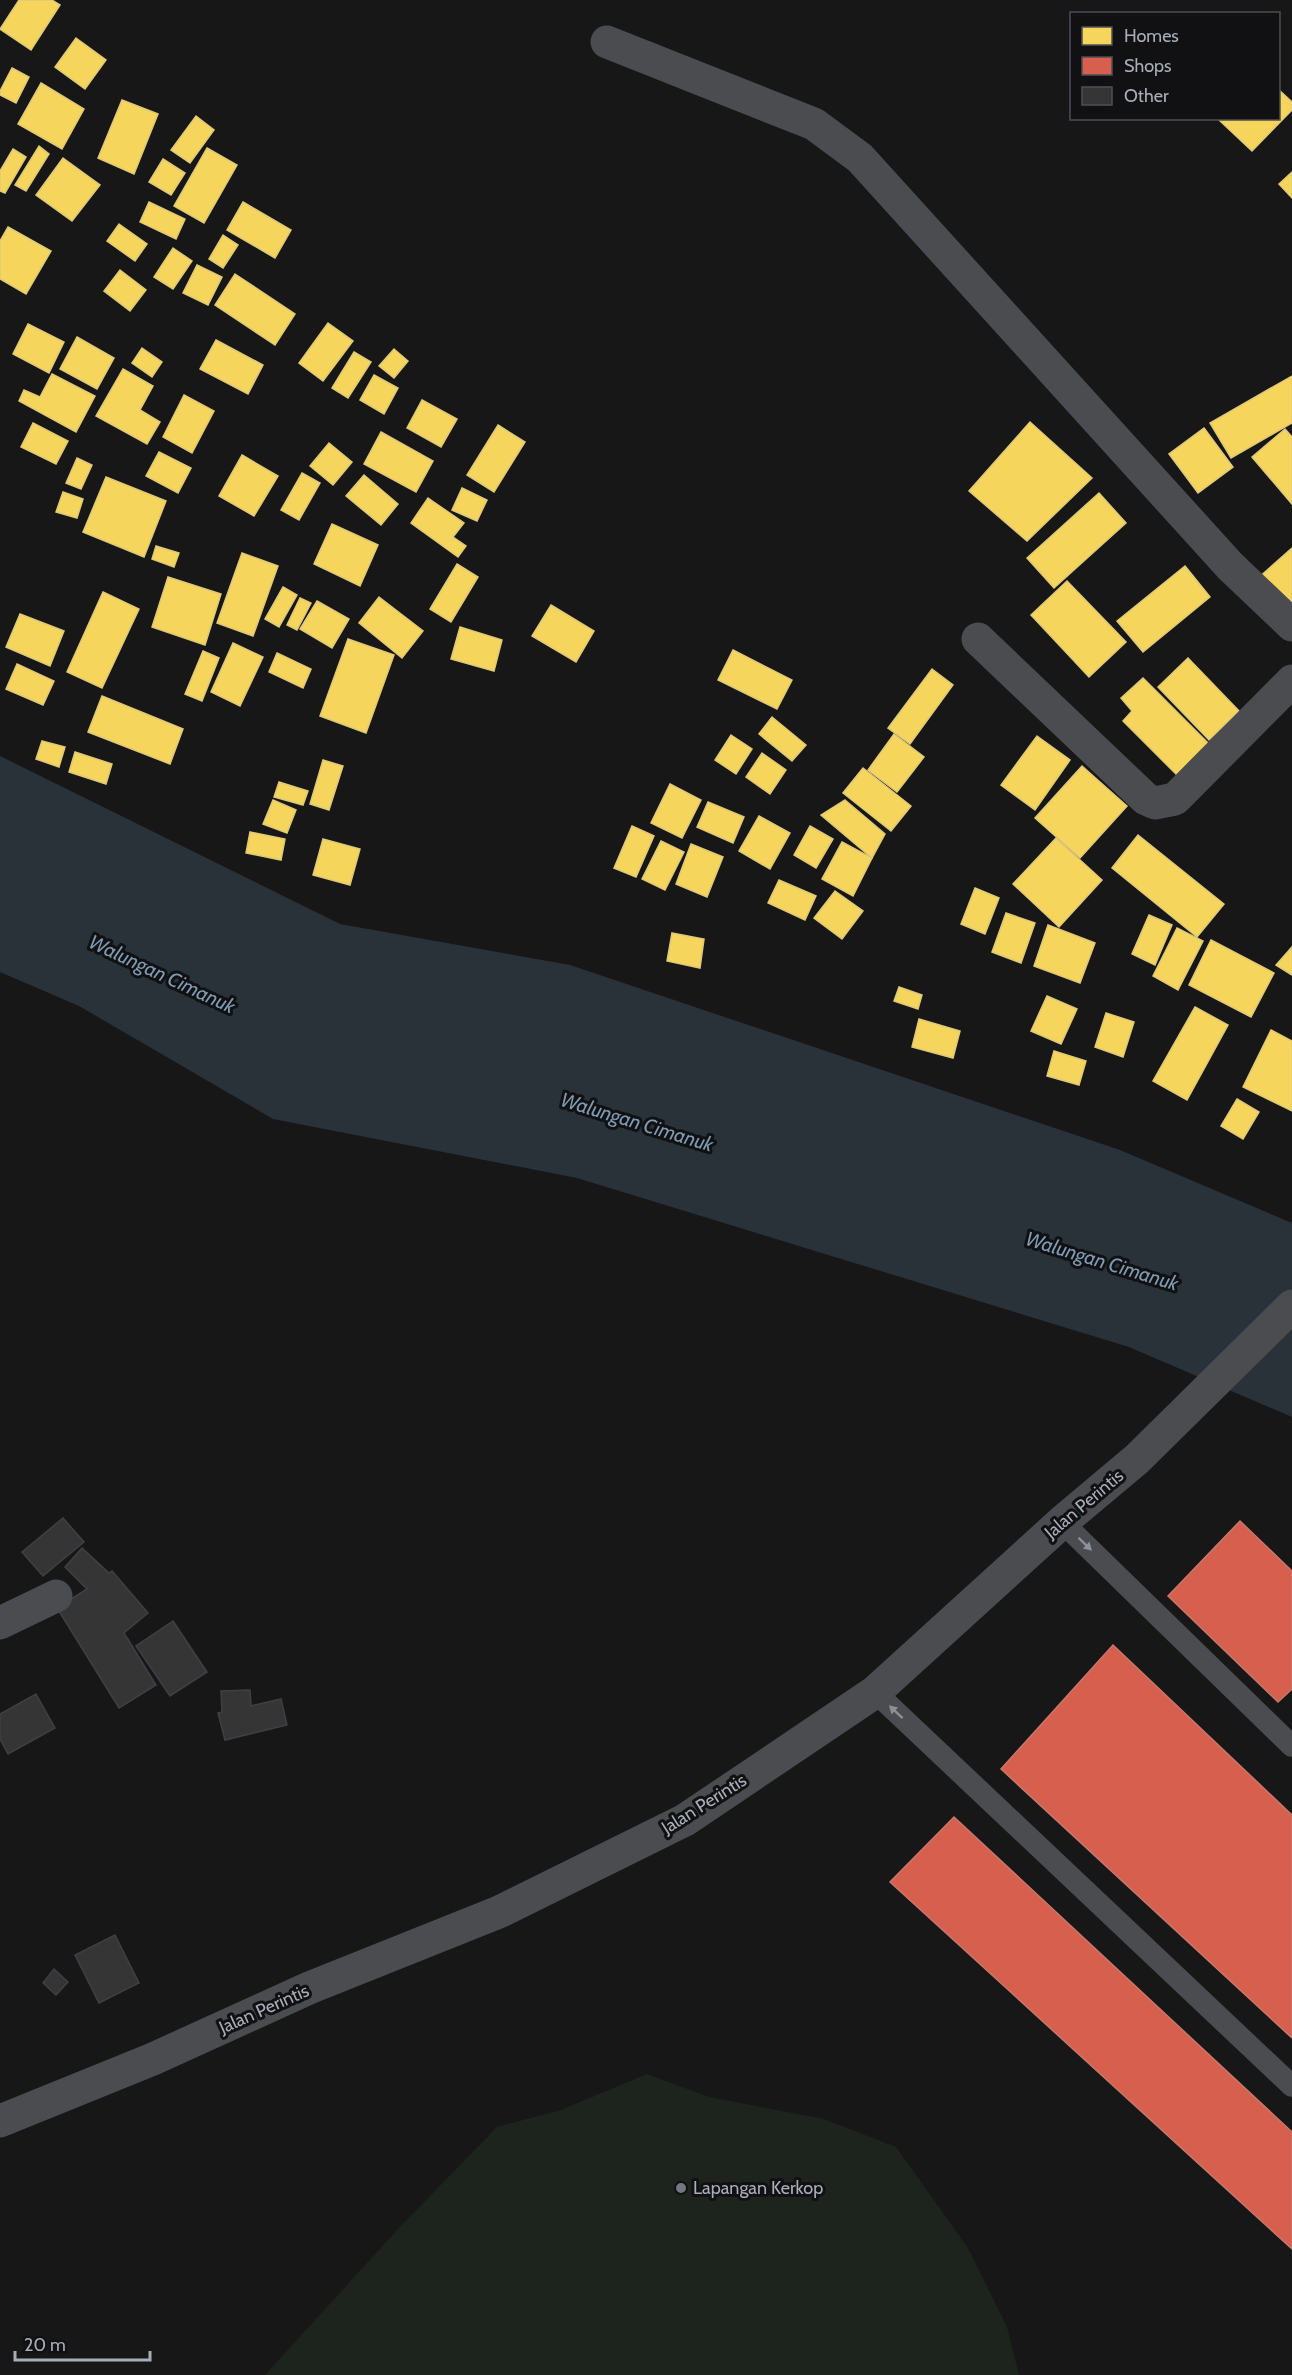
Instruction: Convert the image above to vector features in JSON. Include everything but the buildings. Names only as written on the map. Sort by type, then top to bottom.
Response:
[{"type":"street","points":[[607,42],[814,124],[861,158],[1230,566],[1292,625]]},
{"type":"street","points":[[978,639],[1146,799],[1155,803],[1175,799],[1292,681]]},
{"type":"street","name":"Jalan Perintis","points":[[0,2121],[153,2060],[309,1988],[498,1912],[685,1820],[875,1692],[1062,1522],[1137,1460],[1292,1306]]},
{"type":"street","points":[[0,1623],[56,1596]]},
{"type":"lane","points":[[1062,1522],[1287,1732]]},
{"type":"lane","points":[[875,1692],[1292,2086]]},
{"type":"shaded area","name":"Lapangan Kerkop","points":[[647,2074],[709,2097],[824,2119],[896,2147],[968,2248],[1007,2327],[1019,2375],[265,2375],[398,2229],[497,2127],[561,2110]]},
{"type":"water","name":"Walungan Cimanuk","points":[[0,756],[340,924],[570,965],[1120,1150],[1292,1223],[1292,1417],[1129,1347],[577,1178],[273,1119],[79,1006],[0,972]]},
{"type":"place","name":"Lapangan Kerkop","points":[[681,2188]]}]
